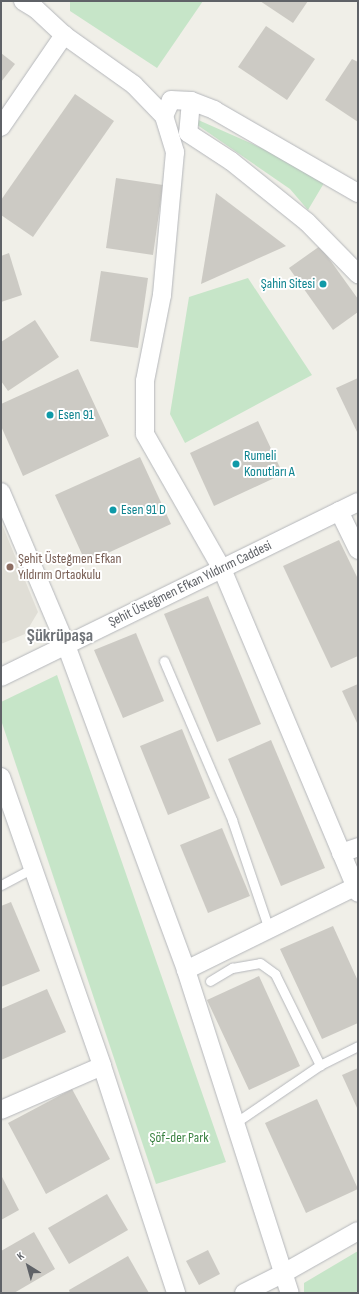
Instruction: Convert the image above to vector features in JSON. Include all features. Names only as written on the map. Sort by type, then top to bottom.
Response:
[{"type":"street","points":[[33,4],[64,35],[134,85],[164,116],[175,152],[162,295],[145,381],[145,434],[222,569],[357,890],[269,929],[186,970]]},
{"type":"street","points":[[1,127],[64,35]]},
{"type":"street","points":[[164,116],[171,100],[191,101],[214,110],[358,193]]},
{"type":"street","points":[[191,101],[188,133],[231,161],[307,222],[357,272]]},
{"type":"street","points":[[1,492],[66,645],[186,970],[290,1293]]},
{"type":"street","name":"Şehit Üsteğmen Efkan Yıldırım Caddesi","points":[[1,677],[358,502]]},
{"type":"street","points":[[339,511],[358,550]]},
{"type":"street","points":[[1,777],[102,1066],[176,1293]]},
{"type":"street","points":[[341,853],[358,847]]},
{"type":"street","points":[[1,1110],[102,1066]]},
{"type":"street","points":[[244,1293],[284,1273],[358,1231]]},
{"type":"lane","points":[[164,661],[232,820],[269,929]]},
{"type":"lane","points":[[1,885],[33,868]]},
{"type":"lane","points":[[210,981],[232,968],[260,963],[275,974],[320,1065]]},
{"type":"lane","points":[[235,1123],[320,1065],[358,1046]]},
{"type":"shaded area","name":"Şehit Üsteğmen Efkan Yıldırım Ortaokulu","points":[[1,522],[38,612],[25,634],[1,644]]},
{"type":"green space","points":[[70,1],[203,1],[157,68],[70,11]]},
{"type":"green space","points":[[196,119],[302,166],[324,183],[308,210],[290,189],[193,122]]},
{"type":"green space","points":[[248,278],[312,375],[185,443],[170,414],[189,297]]},
{"type":"green space","name":"Şöf-der Park","points":[[57,675],[226,1162],[156,1184],[1,720],[1,702]]},
{"type":"green space","points":[[358,1251],[358,1291],[354,1293],[304,1293],[304,1283]]},
{"type":"building","points":[[260,1],[308,1],[293,23]]},
{"type":"building","points":[[266,26],[315,59],[287,100],[238,67]]},
{"type":"building","points":[[1,53],[15,64],[1,82]]},
{"type":"building","points":[[352,59],[358,62],[358,122],[325,100]]},
{"type":"building","points":[[75,94],[114,121],[33,237],[1,215],[1,200]]},
{"type":"building","points":[[116,178],[163,185],[153,255],[106,248]]},
{"type":"building","points":[[216,193],[286,246],[201,284]]},
{"type":"building","name":"Şahin Sitesi","points":[[320,246],[358,299],[358,312],[333,330],[289,268]]},
{"type":"building","points":[[9,253],[22,295],[1,302],[1,256]]},
{"type":"building","points":[[101,271],[148,278],[138,348],[90,341]]},
{"type":"building","points":[[35,320],[59,357],[8,391],[1,381],[1,342]]},
{"type":"building","name":"Esen 91","points":[[78,369],[109,436],[23,476],[1,426],[1,404]]},
{"type":"building","points":[[358,378],[358,434],[336,388]]},
{"type":"building","name":"Rumeli Konutları A","points":[[258,421],[283,474],[214,506],[190,453]]},
{"type":"building","name":"Esen 91 D","points":[[140,457],[171,524],[86,563],[55,495]]},
{"type":"building","points":[[339,540],[358,579],[358,656],[331,668],[283,566]]},
{"type":"building","points":[[208,596],[261,724],[217,742],[164,614]]},
{"type":"building","points":[[136,633],[164,701],[123,718],[94,650]]},
{"type":"building","points":[[358,684],[358,725],[342,691]]},
{"type":"building","points":[[182,729],[210,798],[168,815],[140,746]]},
{"type":"building","points":[[271,740],[325,868],[281,886],[228,759]]},
{"type":"building","points":[[222,828],[250,896],[208,913],[180,845]]},
{"type":"building","points":[[11,902],[40,971],[1,987],[1,906]]},
{"type":"building","points":[[333,926],[358,981],[358,1023],[322,1039],[280,949]]},
{"type":"building","points":[[259,976],[300,1066],[249,1090],[207,1000]]},
{"type":"building","points":[[47,989],[66,1032],[1,1060],[1,1009]]},
{"type":"building","points":[[358,1068],[358,1110],[342,1075]]},
{"type":"building","points":[[72,1089],[110,1159],[46,1194],[8,1123]]},
{"type":"building","points":[[317,1099],[358,1189],[306,1213],[265,1123]]},
{"type":"building","points":[[1,1175],[19,1210],[1,1220]]},
{"type":"building","points":[[107,1194],[128,1230],[69,1264],[48,1228]]},
{"type":"building","points":[[34,1232],[55,1269],[14,1293],[1,1293],[1,1251]]},
{"type":"building","points":[[208,1250],[220,1274],[199,1285],[186,1261]]},
{"type":"building","points":[[128,1256],[149,1293],[70,1293],[69,1290]]},
{"type":"place","name":"Şahin Sitesi","points":[[323,284]]},
{"type":"place","name":"Esen 91","points":[[50,415]]},
{"type":"place","name":"Rumeli Konutları A","points":[[236,464]]},
{"type":"place","name":"Esen 91 D","points":[[113,510]]},
{"type":"place","name":"Şehit Üsteğmen Efkan Yıldırım Ortaokulu","points":[[10,567]]},
{"type":"district","name":"Şükrüpaşa","points":[[60,636]]}]
